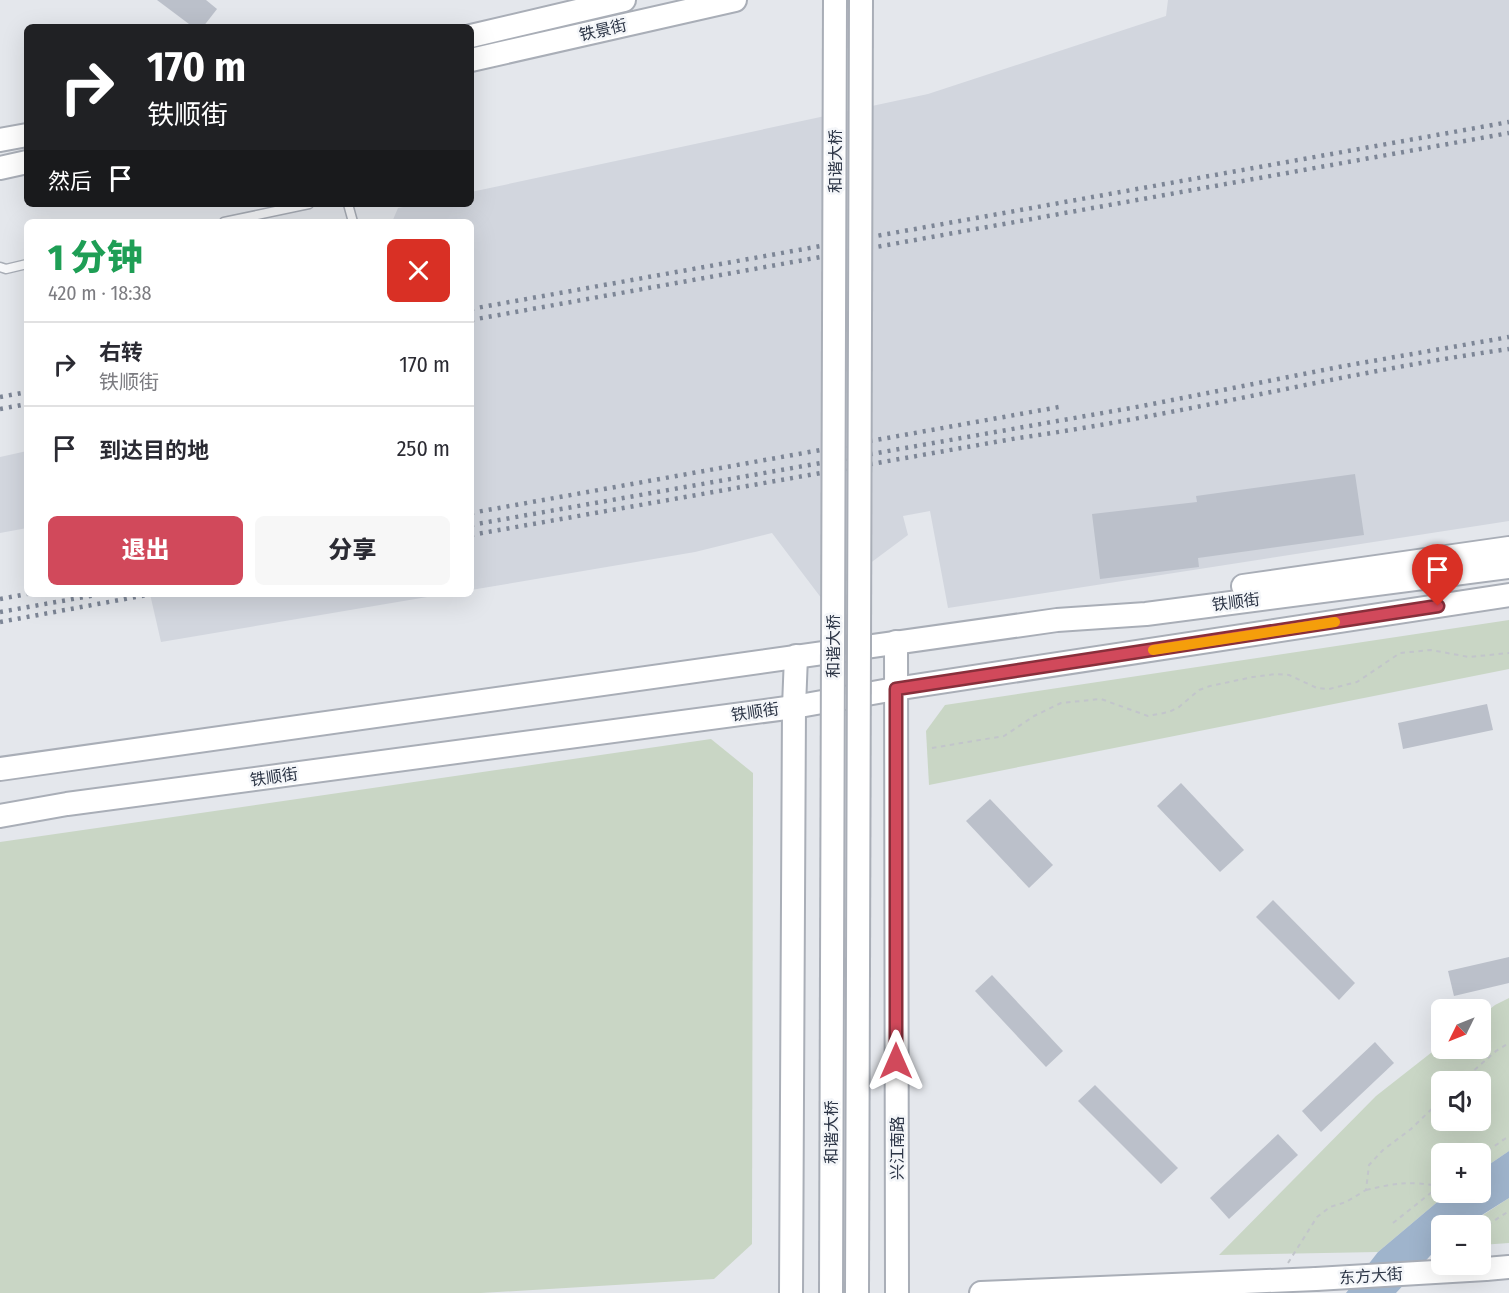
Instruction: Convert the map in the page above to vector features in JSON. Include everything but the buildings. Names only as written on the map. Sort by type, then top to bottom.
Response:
[{"type":"main road","name":"铁景街","points":[[474,35],[624,0]]},
{"type":"main road","name":"铁景街","points":[[474,59],[735,0]]},
{"type":"main road","name":"和谐大桥","points":[[831,1293],[835,0]]},
{"type":"main road","name":"和谐大桥","points":[[857,1293],[861,0]]},
{"type":"main road","points":[[0,140],[24,136]]},
{"type":"main road","points":[[0,168],[24,163]]},
{"type":"main road","points":[[1057,620],[1242,586],[1509,548]]},
{"type":"main road","name":"铁顺街","points":[[0,770],[1057,620],[1146,614],[1509,567]]},
{"type":"main road","name":"铁顺街","points":[[0,816],[79,803],[794,707],[896,689],[1509,595]]},
{"type":"main road","name":"兴江南路","points":[[896,642],[897,1293]]},
{"type":"main road","points":[[790,1293],[796,656]]},
{"type":"main road","name":"东方大街","points":[[981,1293],[1277,1281],[1509,1267]]},
{"type":"lane","points":[[238,219],[295,207]]},
{"type":"lane","points":[[0,267],[6,269],[24,265]]},
{"type":"path","points":[[932,748],[1004,736],[1034,716],[1061,703],[1101,699],[1148,716],[1169,712],[1179,707],[1199,690],[1253,677],[1289,675],[1310,686],[1329,689],[1357,682],[1400,653],[1407,651],[1431,650],[1469,657],[1509,653]]},
{"type":"path","points":[[1473,1071],[1509,1043]]},
{"type":"path","points":[[1366,1190],[1369,1165],[1383,1150],[1431,1109]]},
{"type":"path","points":[[1491,1148],[1509,1136]]},
{"type":"path","points":[[1277,1281],[1317,1217],[1330,1207],[1346,1202],[1366,1190],[1394,1183],[1412,1181],[1431,1184]]},
{"type":"path","points":[[1393,1223],[1431,1192]]},
{"type":"path","points":[[1491,1223],[1509,1211]]},
{"type":"shaded area","points":[[1168,0],[1509,0],[1509,521],[948,608],[930,511],[903,516],[908,535],[822,599],[772,533],[695,552],[474,589],[474,219],[393,219],[398,208],[474,207],[474,191],[928,94],[1166,16]]},
{"type":"shaded area","points":[[24,452],[24,529],[0,533],[0,457]]},
{"type":"shaded area","points":[[151,597],[427,597],[161,642]]},
{"type":"green space","points":[[1509,620],[1509,669],[929,785],[926,731],[945,705]]},
{"type":"green space","points":[[711,739],[753,773],[752,1244],[714,1279],[481,1293],[0,1293],[0,842]]},
{"type":"green space","points":[[1509,998],[1509,1151],[1491,1163],[1491,1143],[1431,1143],[1431,1203],[1436,1203],[1378,1252],[1219,1255],[1376,1096],[1431,1053],[1431,1059],[1491,1059],[1491,1008]]},
{"type":"green space","points":[[1509,1198],[1509,1243],[1491,1244],[1491,1215],[1483,1215]]},
{"type":"water","points":[[1509,1151],[1509,1198],[1482,1215],[1431,1215],[1431,1255],[1396,1293],[1346,1293],[1378,1252],[1436,1203],[1491,1203],[1491,1163]]},
{"type":"railway","points":[[474,308],[1509,122]]},
{"type":"railway","points":[[474,319],[1509,133]]},
{"type":"railway","points":[[474,524],[1142,406],[1344,366],[1509,337]]},
{"type":"railway","points":[[474,534],[1080,429],[1386,369],[1509,349]]},
{"type":"railway","points":[[0,397],[24,393]]},
{"type":"railway","points":[[0,409],[24,405]]},
{"type":"railway","points":[[474,512],[1059,407]]},
{"type":"railway","points":[[0,599],[24,595]]},
{"type":"railway","points":[[0,612],[84,597]]},
{"type":"railway","points":[[0,622],[136,597]]},
{"type":"slow traffic","points":[[1153,650],[1335,622]]},
{"type":"route","points":[[896,1061],[896,689],[1438,606]]}]
